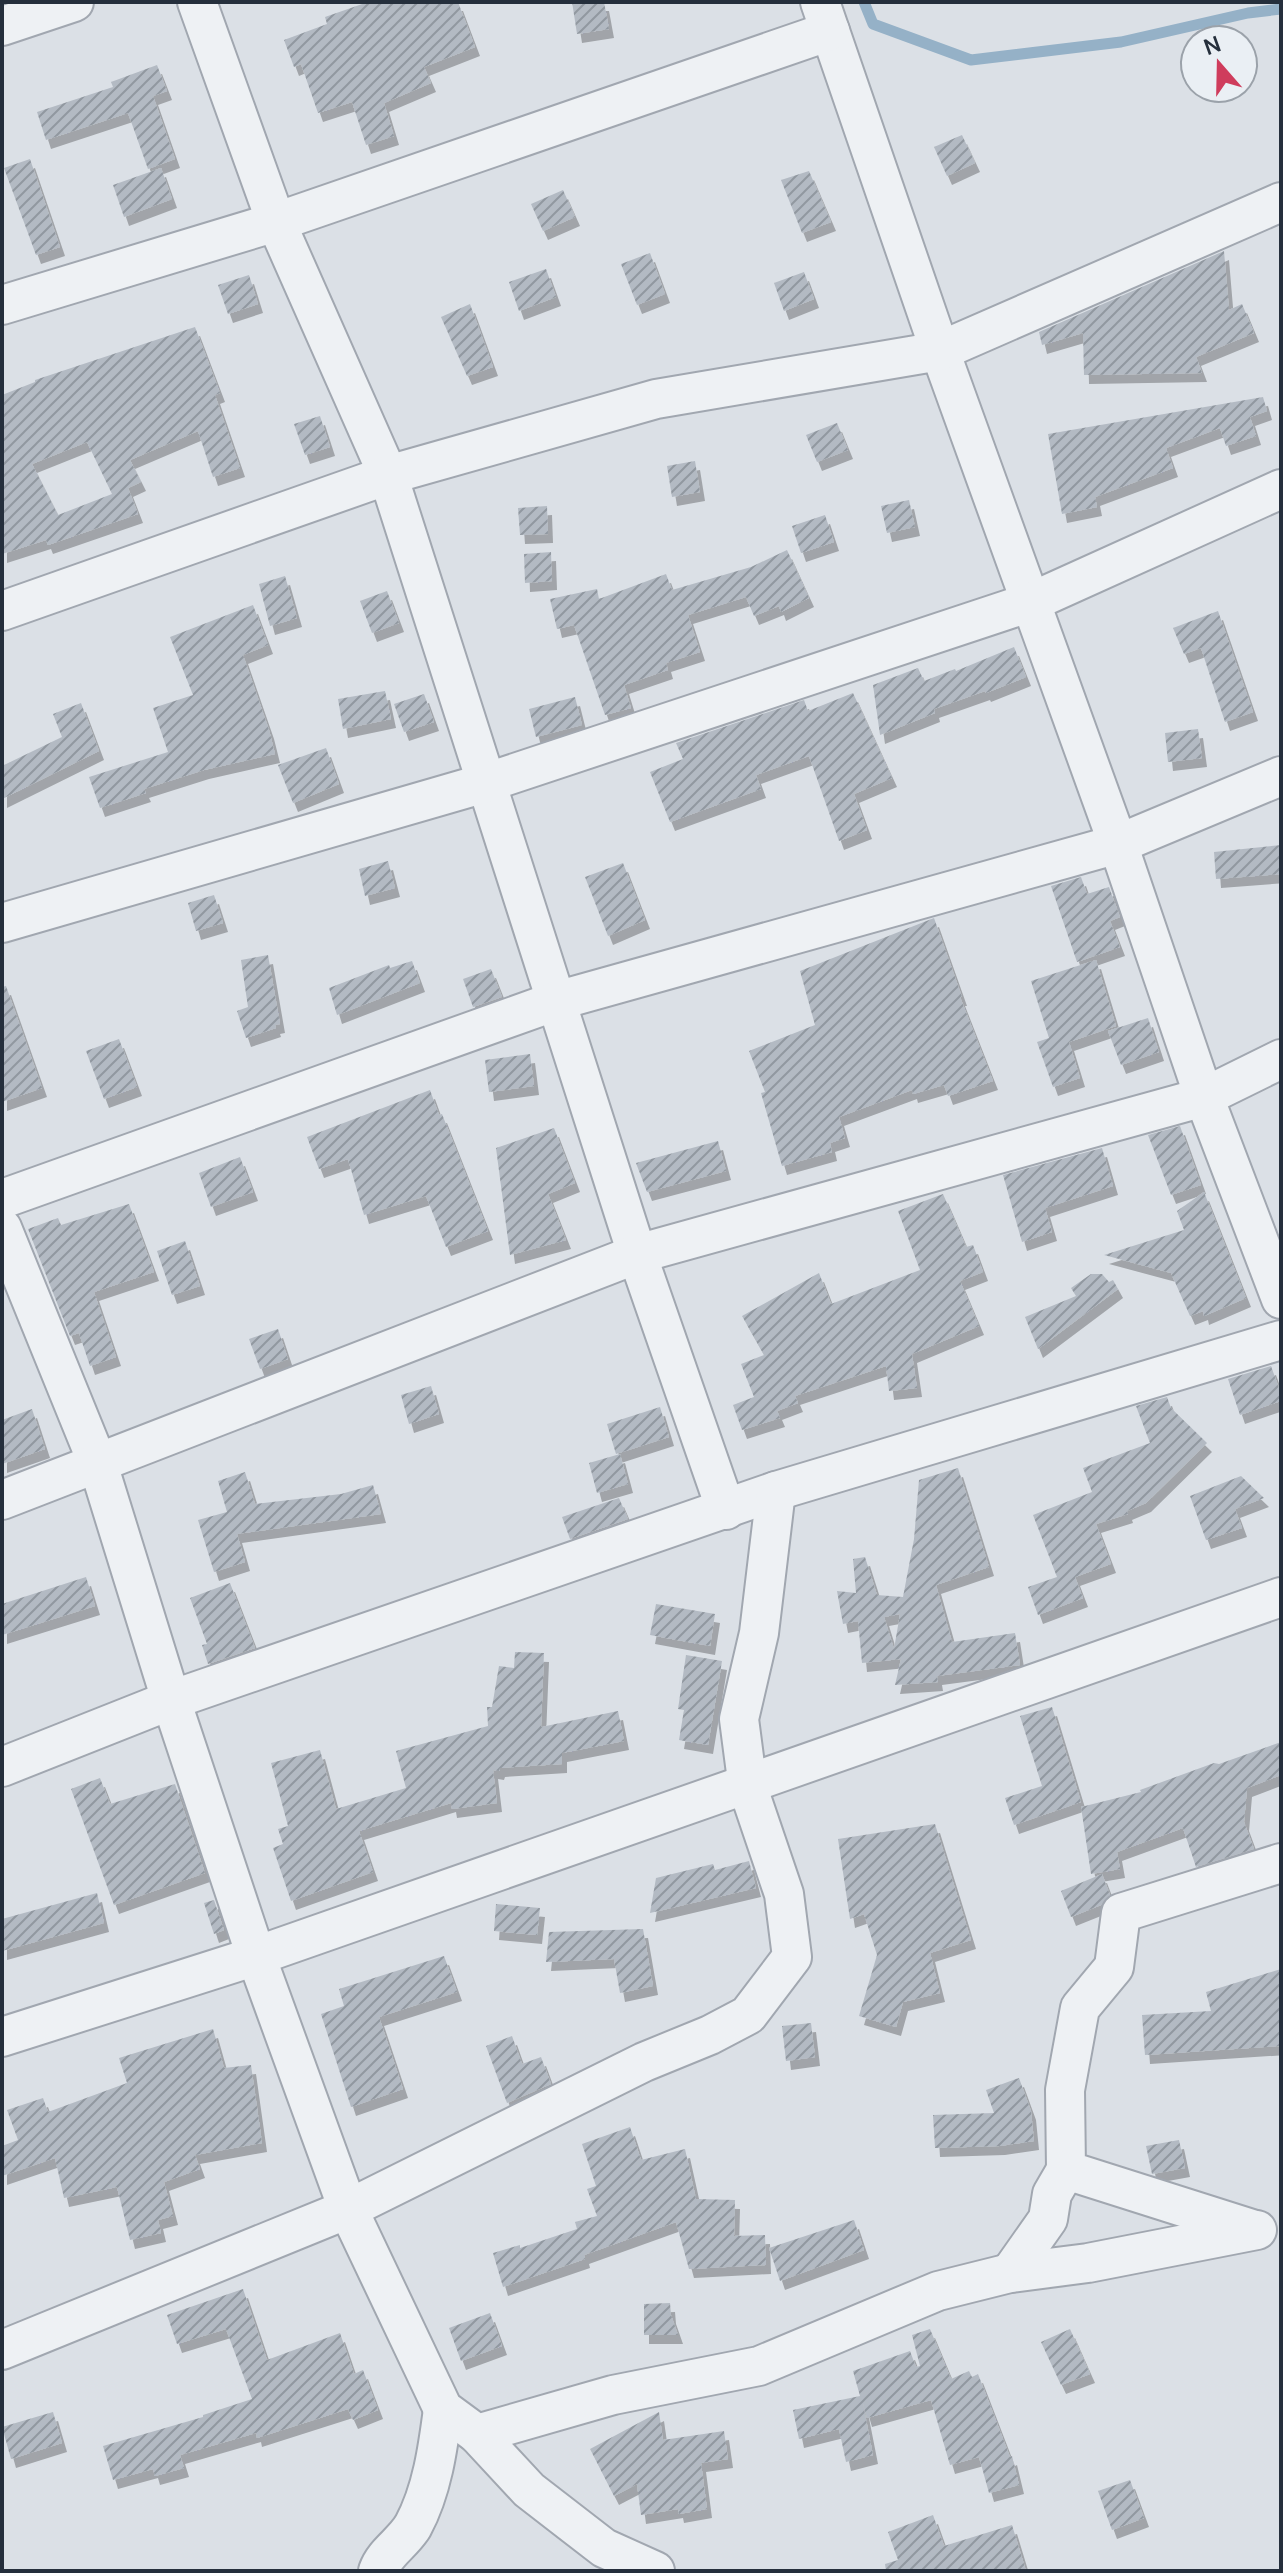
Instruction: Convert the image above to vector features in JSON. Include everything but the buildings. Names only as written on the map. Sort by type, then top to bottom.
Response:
[{"type":"street","points":[[2,26],[74,2]]},
{"type":"street","points":[[197,2],[276,222],[388,475],[637,1254],[726,1510]]},
{"type":"street","points":[[2,305],[276,222],[825,17],[940,351],[1118,844],[1204,1097],[1281,1299]]},
{"type":"street","points":[[2,611],[388,475],[656,399],[940,351],[1281,202]]},
{"type":"street","points":[[2,923],[485,783],[1031,602],[1281,489]]},
{"type":"street","points":[[2,1199],[556,1001],[1118,844],[1281,776]]},
{"type":"street","points":[[2,1500],[637,1254],[1204,1097],[1281,1059]]},
{"type":"street","points":[[2,1228],[98,1464],[171,1700],[256,1956],[348,2209],[443,2409],[477,2434],[529,2490],[604,2548],[655,2571]]},
{"type":"street","points":[[2,1767],[171,1700],[776,1491],[1281,1340]]},
{"type":"street","points":[[2,2350],[348,2209],[644,2062],[710,2035],[748,2015],[792,1957],[784,1894],[748,1788],[739,1719],[759,1633],[776,1491]]},
{"type":"street","points":[[2,2037],[256,1956],[1281,1597]]},
{"type":"street","points":[[1010,2273],[1048,2219],[1052,2194],[1066,2170],[1065,2090],[1080,2008],[1114,1967],[1121,1913],[1281,1863]]},
{"type":"street","points":[[1066,2170],[1269,2228]]},
{"type":"street","points":[[477,2434],[613,2395],[759,2366],[938,2291],[1010,2273],[1088,2263],[1269,2228]]},
{"type":"street","points":[[378,2571],[382,2560],[412,2527],[435,2466],[443,2409]]},
{"type":"waterway","points":[[864,2],[873,24],[971,60],[1121,42],[1248,13],[1281,9]]}]
